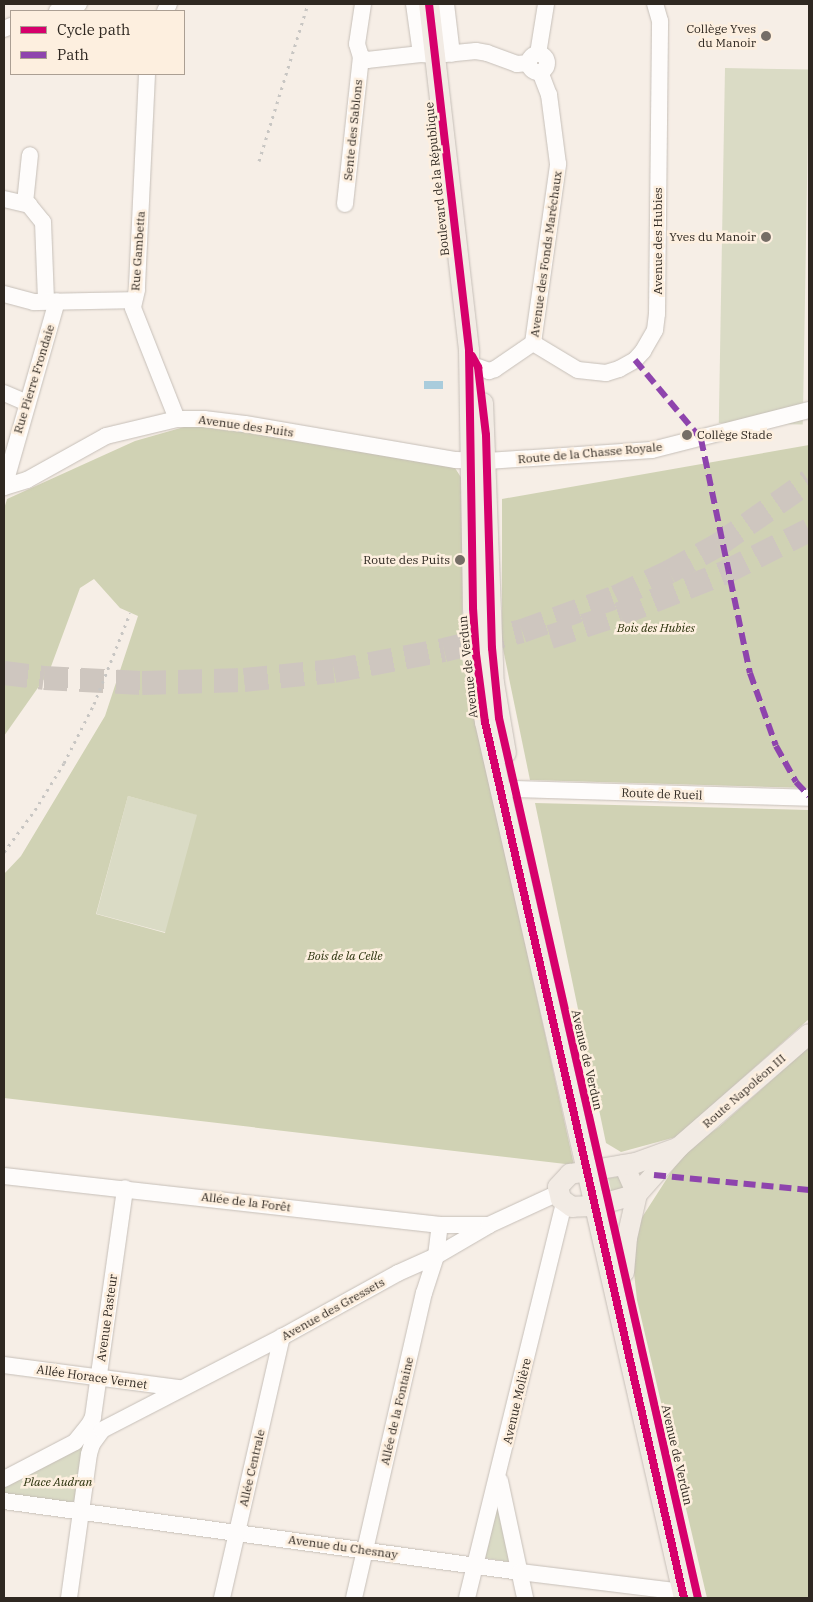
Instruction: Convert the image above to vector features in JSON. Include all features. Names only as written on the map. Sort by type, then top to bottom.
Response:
[{"type":"main road","name":"Boulevard de la République","points":[[429,4],[474,359],[479,461]]},
{"type":"main road","name":"Avenue de Verdun","points":[[479,461],[494,683],[514,789],[594,1169]]},
{"type":"main road","name":"Avenue de Verdun","points":[[479,461],[473,608],[476,654],[485,722],[594,1169],[689,1596]]},
{"type":"main road","name":"Route Napoléon III","points":[[637,1194],[679,1147],[809,1034]]},
{"type":"main road","name":"Route Napoléon III","points":[[561,1198],[558,1187],[565,1177],[594,1169],[636,1163],[679,1147]]},
{"type":"main road","points":[[624,1165],[637,1194],[624,1272]]},
{"type":"main road","points":[[630,1227],[653,1176]]},
{"type":"main road","points":[[561,1198],[572,1207],[602,1204],[637,1194]]},
{"type":"main road","name":"Avenue de Verdun","points":[[602,1204],[624,1272],[689,1596]]},
{"type":"street","points":[[60,10],[79,4]]},
{"type":"street","name":"Sente des Sablons","points":[[346,204],[361,57],[357,44],[363,4]]},
{"type":"street","points":[[414,4],[435,52]]},
{"type":"street","points":[[435,52],[446,4]]},
{"type":"street","points":[[361,57],[375,60],[435,52],[481,52],[518,64],[536,63],[546,4]]},
{"type":"street","name":"Avenue des Hubies","points":[[534,343],[578,370],[606,373],[619,370],[635,360],[644,352],[655,330],[657,314],[660,21],[656,4]]},
{"type":"street","name":"Avenue des Fonds Maréchaux","points":[[474,359],[489,371],[534,343],[558,164],[549,95],[536,63]]},
{"type":"street","name":"Rue Gambetta","points":[[147,75],[137,290],[134,308],[177,419]]},
{"type":"street","points":[[4,199],[25,204],[30,156]]},
{"type":"street","name":"Rue Pierre Frondaie","points":[[4,487],[52,301],[43,222],[25,204]]},
{"type":"street","points":[[4,294],[34,302],[134,300]]},
{"type":"street","points":[[4,393],[27,403]]},
{"type":"street","name":"Route de la Chasse Royale","points":[[479,461],[652,450],[809,410]]},
{"type":"street","name":"Avenue des Puits","points":[[4,487],[27,480],[106,436],[177,419],[204,419],[245,424],[479,461]]},
{"type":"street","name":"Route de Rueil","points":[[514,789],[809,798]]},
{"type":"street","name":"Allée de la Forêt","points":[[4,1176],[440,1225],[489,1225]]},
{"type":"street","name":"Avenue Pasteur","points":[[4,1479],[75,1442],[84,1433],[93,1417],[124,1188]]},
{"type":"street","name":"Avenue des Gressets","points":[[82,1513],[92,1444],[108,1425],[282,1338],[398,1273],[436,1256],[489,1225],[561,1198]]},
{"type":"street","name":"Avenue Molière","points":[[468,1598],[498,1476],[561,1198]]},
{"type":"street","name":"Allée de la Fontaine","points":[[354,1598],[424,1293],[436,1256],[440,1225]]},
{"type":"street","name":"Allée Centrale","points":[[222,1598],[282,1338]]},
{"type":"street","name":"Allée Horace Vernet","points":[[4,1365],[180,1388]]},
{"type":"street","points":[[498,1476],[525,1598]]},
{"type":"street","name":"Avenue du Chesnay","points":[[4,1501],[689,1596]]},
{"type":"street","points":[[69,1598],[82,1513]]},
{"type":"green space","name":"Yves du Manoir","points":[[725,68],[809,69],[803,424],[719,423]]},
{"type":"green space","name":"Bois de la Celle","points":[[205,425],[256,430],[455,468],[464,482],[462,658],[574,1165],[4,1098],[4,874],[21,856],[105,716],[138,616],[120,608],[94,579],[80,588],[49,672],[4,736],[4,509],[7,499],[135,441],[184,427]],"holes":[[[128,796],[197,815],[165,933],[96,914]]]},
{"type":"green space","name":"Bois des Hubies","points":[[809,445],[809,788],[530,780],[502,644],[502,499]]},
{"type":"green space","points":[[128,796],[199,815],[167,933],[96,914]]},
{"type":"green space","points":[[535,803],[809,810],[809,1019],[676,1137],[621,1152],[606,1143]]},
{"type":"green space","points":[[809,1047],[809,1598],[707,1598],[637,1300],[630,1236],[684,1152],[719,1127]]},
{"type":"green space","points":[[624,1176],[630,1190],[612,1194],[608,1178]]},
{"type":"green space","name":"Place Audran","points":[[84,1444],[82,1513],[4,1501],[4,1479]]},
{"type":"green space","points":[[501,1505],[509,1562],[485,1558],[497,1508]]},
{"type":"water","points":[[424,381],[443,381],[443,389],[424,389]]},
{"type":"tunnel","points":[[4,673],[44,678],[142,683],[244,680],[334,671],[444,650],[522,631],[616,597],[669,572],[718,545],[809,481]]},
{"type":"tunnel","points":[[550,637],[620,614],[724,573],[809,530]]},
{"type":"railway","points":[[259,161],[308,4]]},
{"type":"railway","points":[[4,852],[35,810],[64,763],[94,704],[130,613]]},
{"type":"marked path","points":[[635,360],[701,439],[750,673],[776,746],[796,782],[809,796]]},
{"type":"marked path","points":[[654,1175],[809,1190]]},
{"type":"cycle path","points":[[429,4],[469,351],[473,608],[476,654],[485,722],[684,1598]]},
{"type":"cycle path","points":[[472,356],[478,367],[486,435],[492,648],[499,718],[698,1598]]},
{"type":"place","name":"Collège Yves du Manoir","points":[[766,36]]},
{"type":"place","name":"Yves du Manoir","points":[[766,237]]},
{"type":"place","name":"Collège Stade","points":[[687,435]]},
{"type":"place","name":"Route des Puits","points":[[460,560]]}]
